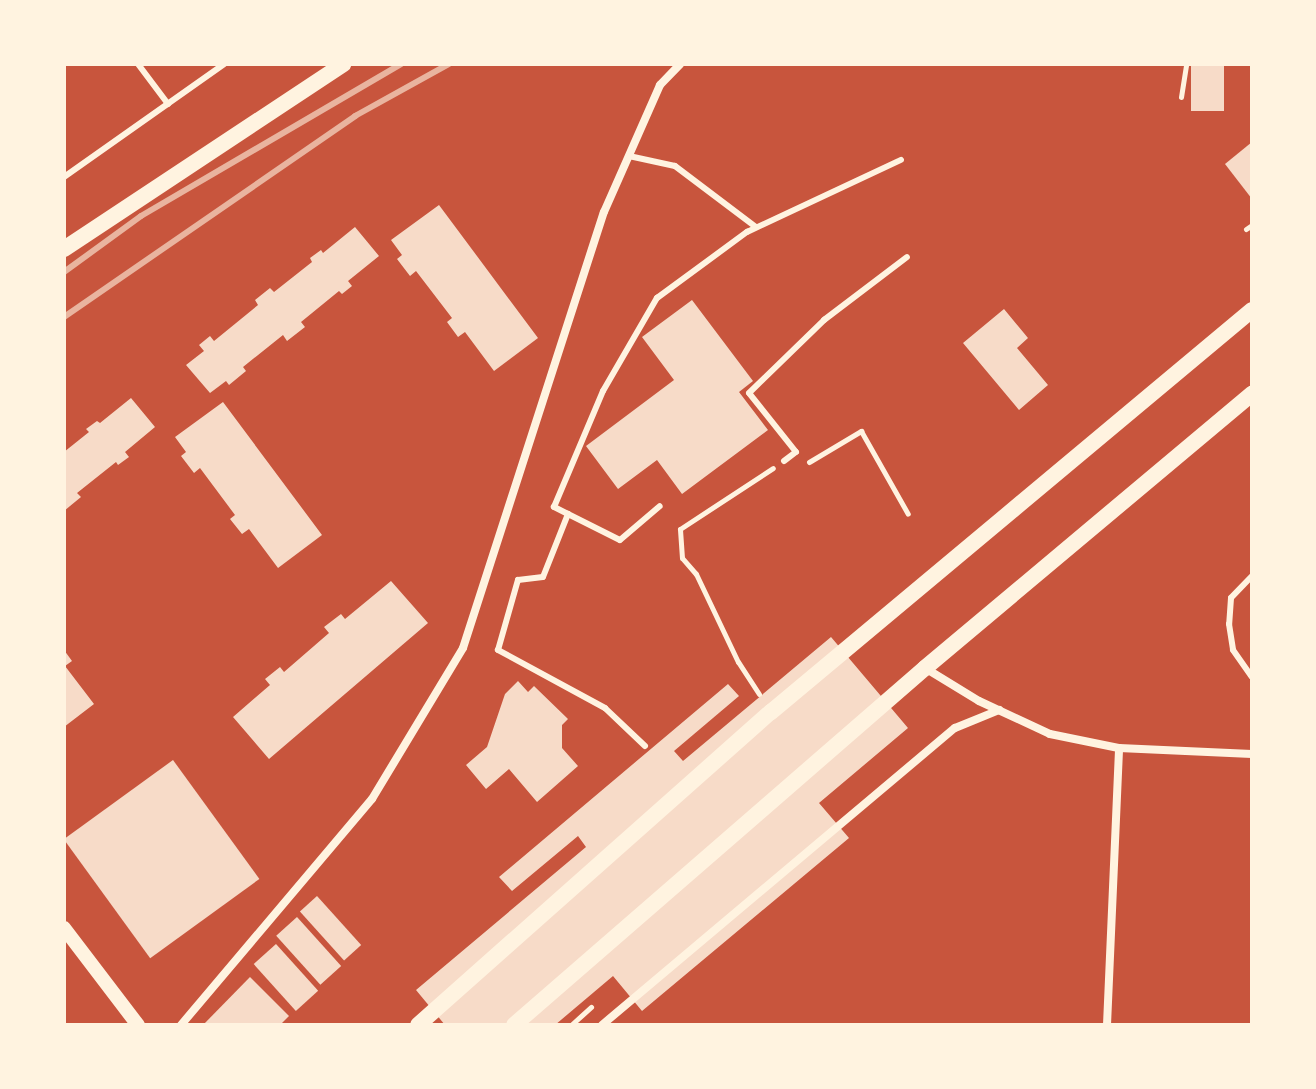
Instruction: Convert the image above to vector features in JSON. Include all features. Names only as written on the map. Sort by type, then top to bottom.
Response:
[{"type":"main road","points":[[64,249],[343,64]]},
{"type":"main road","points":[[418,1025],[771,712],[1252,310]]},
{"type":"main road","points":[[514,1025],[925,668],[1250,400]]},
{"type":"street","points":[[181,1025],[372,799],[463,648],[604,212],[660,85],[680,64]]},
{"type":"street","points":[[925,668],[999,710],[1050,734],[1119,748],[1252,754]]},
{"type":"street","points":[[602,1025],[955,728],[999,710]]},
{"type":"street","points":[[1107,1025],[1119,748]]},
{"type":"street","points":[[64,928],[138,1025]]},
{"type":"lane","points":[[138,64],[168,104]]},
{"type":"lane","points":[[64,177],[224,64]]},
{"type":"lane","points":[[629,156],[675,166],[756,227]]},
{"type":"lane","points":[[660,506],[620,540],[554,507],[603,391],[657,298],[756,227],[901,160]]},
{"type":"lane","points":[[784,461],[796,452],[749,393],[824,320],[907,257]]},
{"type":"lane","points":[[568,514],[543,577],[518,580],[498,650],[605,708],[645,746]]},
{"type":"lane","points":[[1252,576],[1231,598],[1229,624],[1233,650],[1252,677]]},
{"type":"path","points":[[1181,97],[1186,64]]},
{"type":"path","points":[[1246,229],[1252,225]]},
{"type":"path","points":[[771,712],[738,662],[696,574],[682,558],[680,529],[784,461],[811,462],[861,431],[908,514]]},
{"type":"building","points":[[1191,64],[1224,64],[1224,111],[1191,111]]},
{"type":"building","points":[[1252,142],[1252,199],[1225,164]]},
{"type":"building","points":[[439,205],[538,338],[494,371],[465,332],[458,337],[447,322],[452,318],[416,271],[410,276],[397,259],[402,255],[391,240]]},
{"type":"building","points":[[355,227],[379,256],[348,281],[352,286],[342,294],[339,291],[301,322],[305,327],[287,341],[283,335],[243,367],[246,371],[229,385],[226,381],[210,393],[186,365],[204,351],[199,345],[210,336],[214,341],[258,305],[255,300],[270,288],[274,292],[312,262],[310,258],[321,250],[323,253]]},
{"type":"building","points":[[692,300],[753,381],[739,392],[768,430],[682,494],[657,460],[618,489],[586,446],[674,380],[642,337]]},
{"type":"building","points":[[1004,309],[1028,338],[1017,348],[1048,385],[1019,410],[963,343]]},
{"type":"building","points":[[131,398],[155,427],[125,452],[129,457],[118,465],[116,462],[77,493],[81,497],[64,511],[64,452],[89,432],[86,429],[97,421],[100,423]]},
{"type":"building","points":[[223,402],[322,535],[278,568],[249,529],[242,534],[230,519],[235,515],[200,468],[194,473],[181,456],[186,452],[175,437]]},
{"type":"building","points":[[391,581],[428,623],[269,759],[233,717],[270,685],[265,679],[280,667],[284,672],[329,633],[324,627],[341,614],[345,619]]},
{"type":"building","points":[[831,637],[908,728],[819,803],[849,838],[642,1011],[613,976],[555,1025],[445,1025],[416,990],[586,847],[578,836],[512,891],[499,877],[728,684],[739,696],[674,751],[683,761]]},
{"type":"building","points":[[64,650],[72,661],[65,666],[94,704],[64,727]]},
{"type":"building","points":[[518,681],[528,692],[534,686],[568,719],[562,725],[562,748],[578,766],[537,802],[509,769],[486,789],[466,765],[487,747],[505,694]]},
{"type":"building","points":[[173,760],[259,879],[150,958],[64,839]]},
{"type":"building","points":[[317,896],[361,945],[344,960],[300,911]]},
{"type":"building","points":[[297,917],[341,966],[320,985],[276,936]]},
{"type":"building","points":[[276,944],[318,991],[296,1011],[254,964]]},
{"type":"building","points":[[250,977],[289,1016],[280,1025],[203,1025]]},
{"type":"railway","points":[[64,272],[141,216],[401,64]]},
{"type":"railway","points":[[64,317],[355,116],[449,64]]}]
